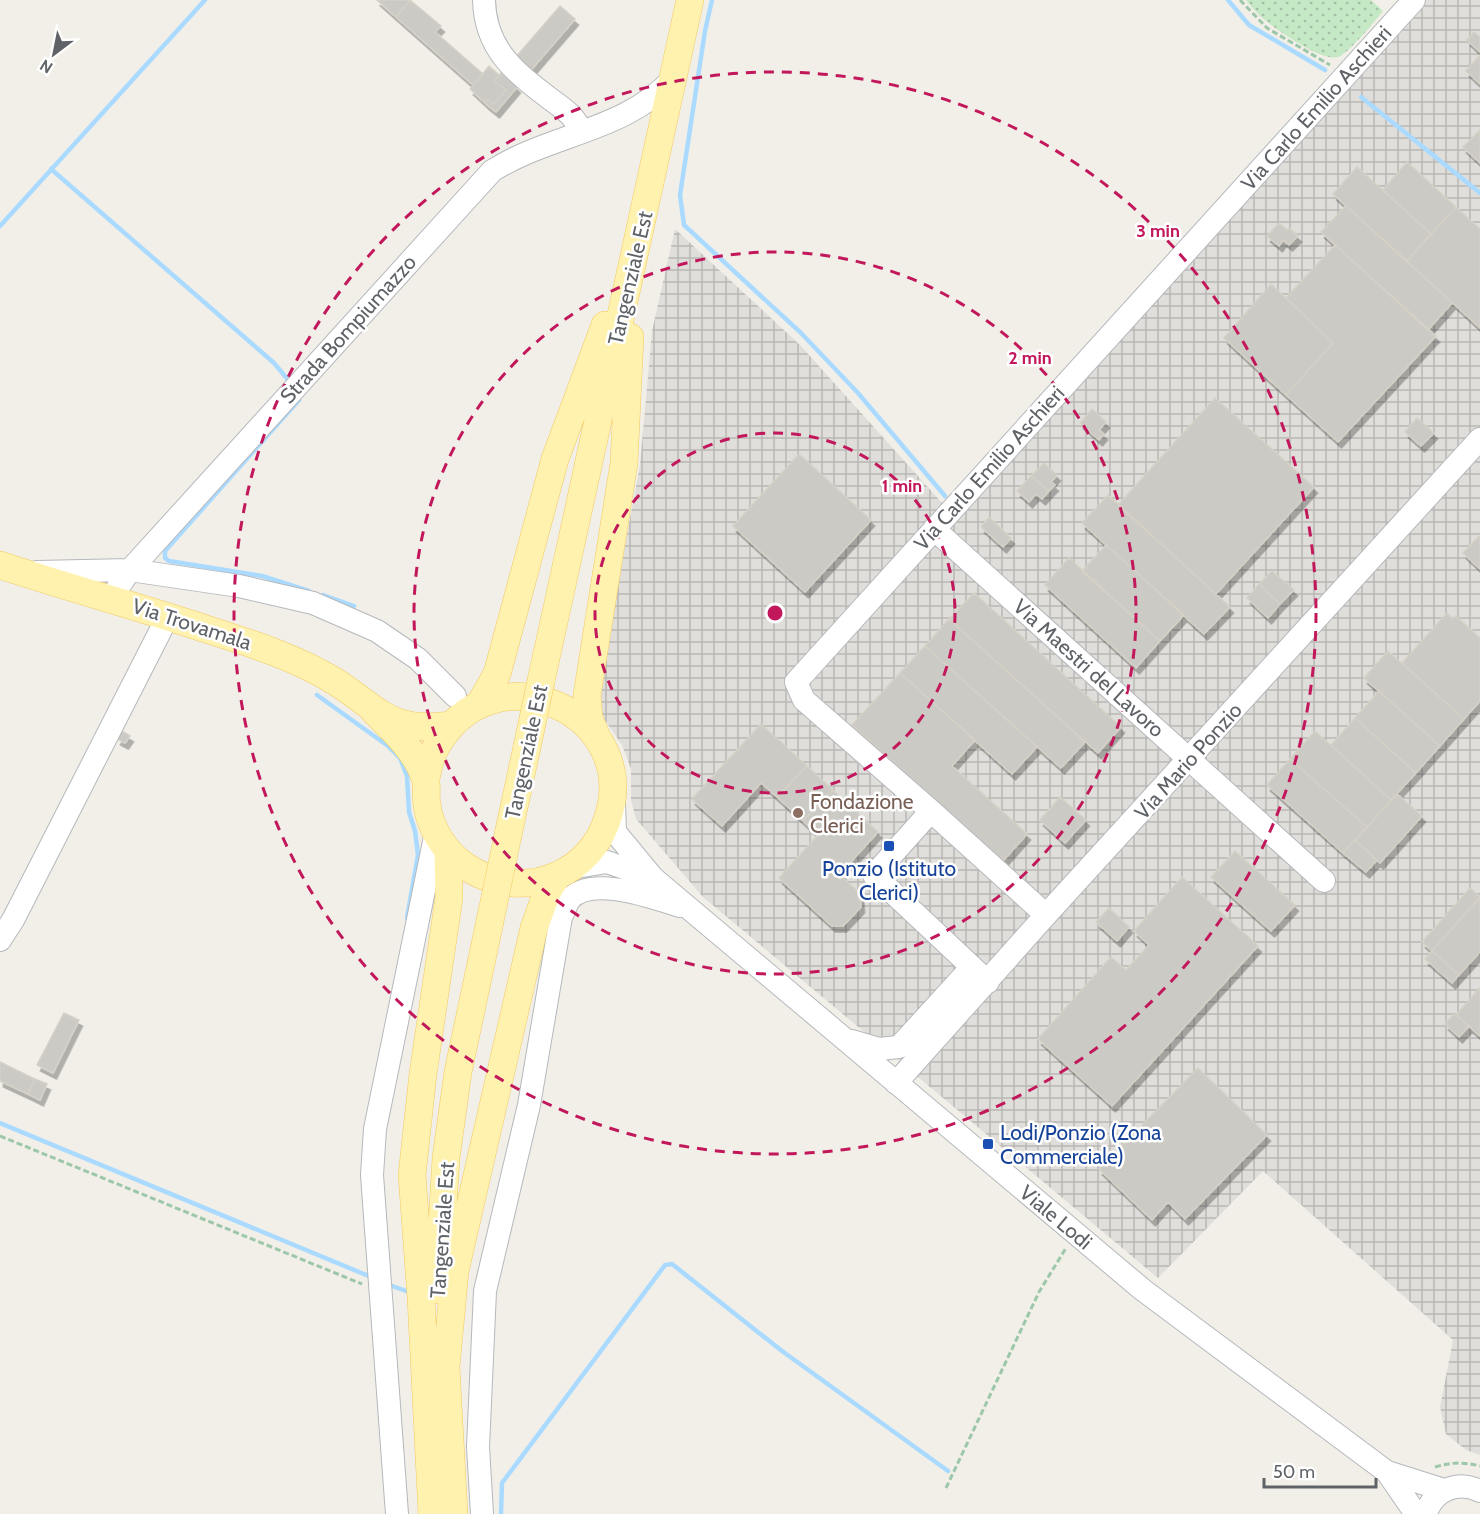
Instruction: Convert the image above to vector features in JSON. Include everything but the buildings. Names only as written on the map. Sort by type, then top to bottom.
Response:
[{"type":"main road","name":"Tangenziale Est","points":[[444,1514],[437,1414],[436,1352],[446,1158],[458,1072],[690,0]]},
{"type":"main road","points":[[432,1514],[422,1297],[412,1174],[423,1074],[449,898],[442,842],[427,806],[426,779],[434,750],[451,725],[464,714],[467,700],[498,674],[555,459],[610,312],[628,285]]},
{"type":"main road","points":[[454,1514],[446,1367],[455,1270],[534,928],[547,892],[565,871],[588,853],[602,834],[610,811],[613,788],[609,762],[589,718],[587,695],[624,463],[630,342],[628,285]]},
{"type":"main road","name":"Via Trovamala","points":[[12,569],[275,651],[335,682],[373,710],[406,744],[426,779]]},
{"type":"main road","points":[[467,700],[522,696],[544,699],[565,708],[583,721],[597,738]]},
{"type":"main road","name":"Via Trovamala","points":[[373,710],[405,726],[426,728],[451,725]]},
{"type":"main road","points":[[442,842],[471,870],[499,881],[519,883],[539,881],[565,871]]},
{"type":"street","points":[[484,0],[489,32],[505,60],[574,117],[581,132]]},
{"type":"street","name":"Via Carlo Emilio Aschieri","points":[[1046,915],[804,700],[796,682],[1414,0]]},
{"type":"street","name":"Strada Bompiumazzo","points":[[111,598],[130,570],[483,179],[498,167],[520,155],[625,116],[663,90],[674,78]]},
{"type":"street","points":[[625,116],[641,117],[651,122],[661,137]]},
{"type":"street","name":"Via Mario Ponzio","points":[[896,1083],[980,975],[1046,915],[1480,439]]},
{"type":"street","name":"Via Maestri del Lavoro","points":[[934,529],[1324,881]]},
{"type":"street","points":[[12,569],[130,570],[239,585],[313,603],[376,631],[418,659],[467,700]]},
{"type":"street","points":[[0,940],[13,920],[168,616]]},
{"type":"street","name":"Viale Lodi","points":[[613,788],[615,832],[653,878],[1143,1290],[1387,1472],[1416,1514]]},
{"type":"street","points":[[844,1039],[879,1049],[899,1047],[980,975],[874,875],[931,811]]},
{"type":"street","points":[[397,1514],[372,1175],[375,1129],[442,842]]},
{"type":"street","name":"Viale Lodi","points":[[565,871],[607,862],[653,878]]},
{"type":"street","points":[[482,1514],[478,1447],[485,1291],[529,1106],[561,917],[570,899],[570,884],[565,871]]},
{"type":"street","points":[[570,899],[584,890],[605,887],[631,892],[690,910]]},
{"type":"street","name":"Viale Lodi","points":[[1387,1472],[1444,1490]]},
{"type":"street","points":[[1426,1514],[1428,1506],[1444,1490],[1455,1486],[1476,1486]]},
{"type":"path","points":[[1240,0],[1267,28],[1305,52],[1348,74]]},
{"type":"path","points":[[0,1136],[361,1284],[381,1289]]},
{"type":"path","points":[[946,1488],[1040,1292],[1075,1233]]},
{"type":"shaded area","points":[[1400,0],[1480,0],[1480,1455],[1466,1450],[1446,1434],[1440,1407],[1453,1340],[1263,1171],[1158,1278],[703,897],[636,819],[631,800],[631,769],[622,745],[602,716],[597,696],[640,465],[652,331],[675,229],[800,345],[943,504]]},
{"type":"green space","points":[[1246,0],[1371,0],[1383,11],[1349,50],[1338,57],[1331,57],[1311,50],[1290,38],[1262,18]]},
{"type":"waterway","points":[[0,226],[205,0]]},
{"type":"waterway","points":[[712,0],[705,31],[680,195],[684,225],[801,333],[858,393],[945,496]]},
{"type":"waterway","points":[[1228,0],[1249,25],[1325,70]]},
{"type":"waterway","points":[[1361,97],[1480,193]]},
{"type":"waterway","points":[[51,169],[274,363],[289,381]]},
{"type":"waterway","points":[[299,400],[165,551],[165,558],[169,561],[262,576],[309,591]]},
{"type":"waterway","points":[[323,595],[354,606],[353,608]]},
{"type":"waterway","points":[[317,695],[388,746],[400,758],[407,776],[409,812],[415,831],[418,855],[407,918]]},
{"type":"waterway","points":[[0,1123],[371,1277]]},
{"type":"waterway","points":[[501,1514],[502,1483],[665,1265],[672,1264],[782,1351],[948,1471]]},
{"type":"waterway","points":[[392,1286],[412,1293]]},
{"type":"place","name":"Fondazione Clerici","points":[[798,813]]},
{"type":"place","name":"Ponzio (Istituto Clerici)","points":[[889,846]]},
{"type":"place","name":"Lodi/Ponzio (Zona Commerciale)","points":[[988,1144]]}]
